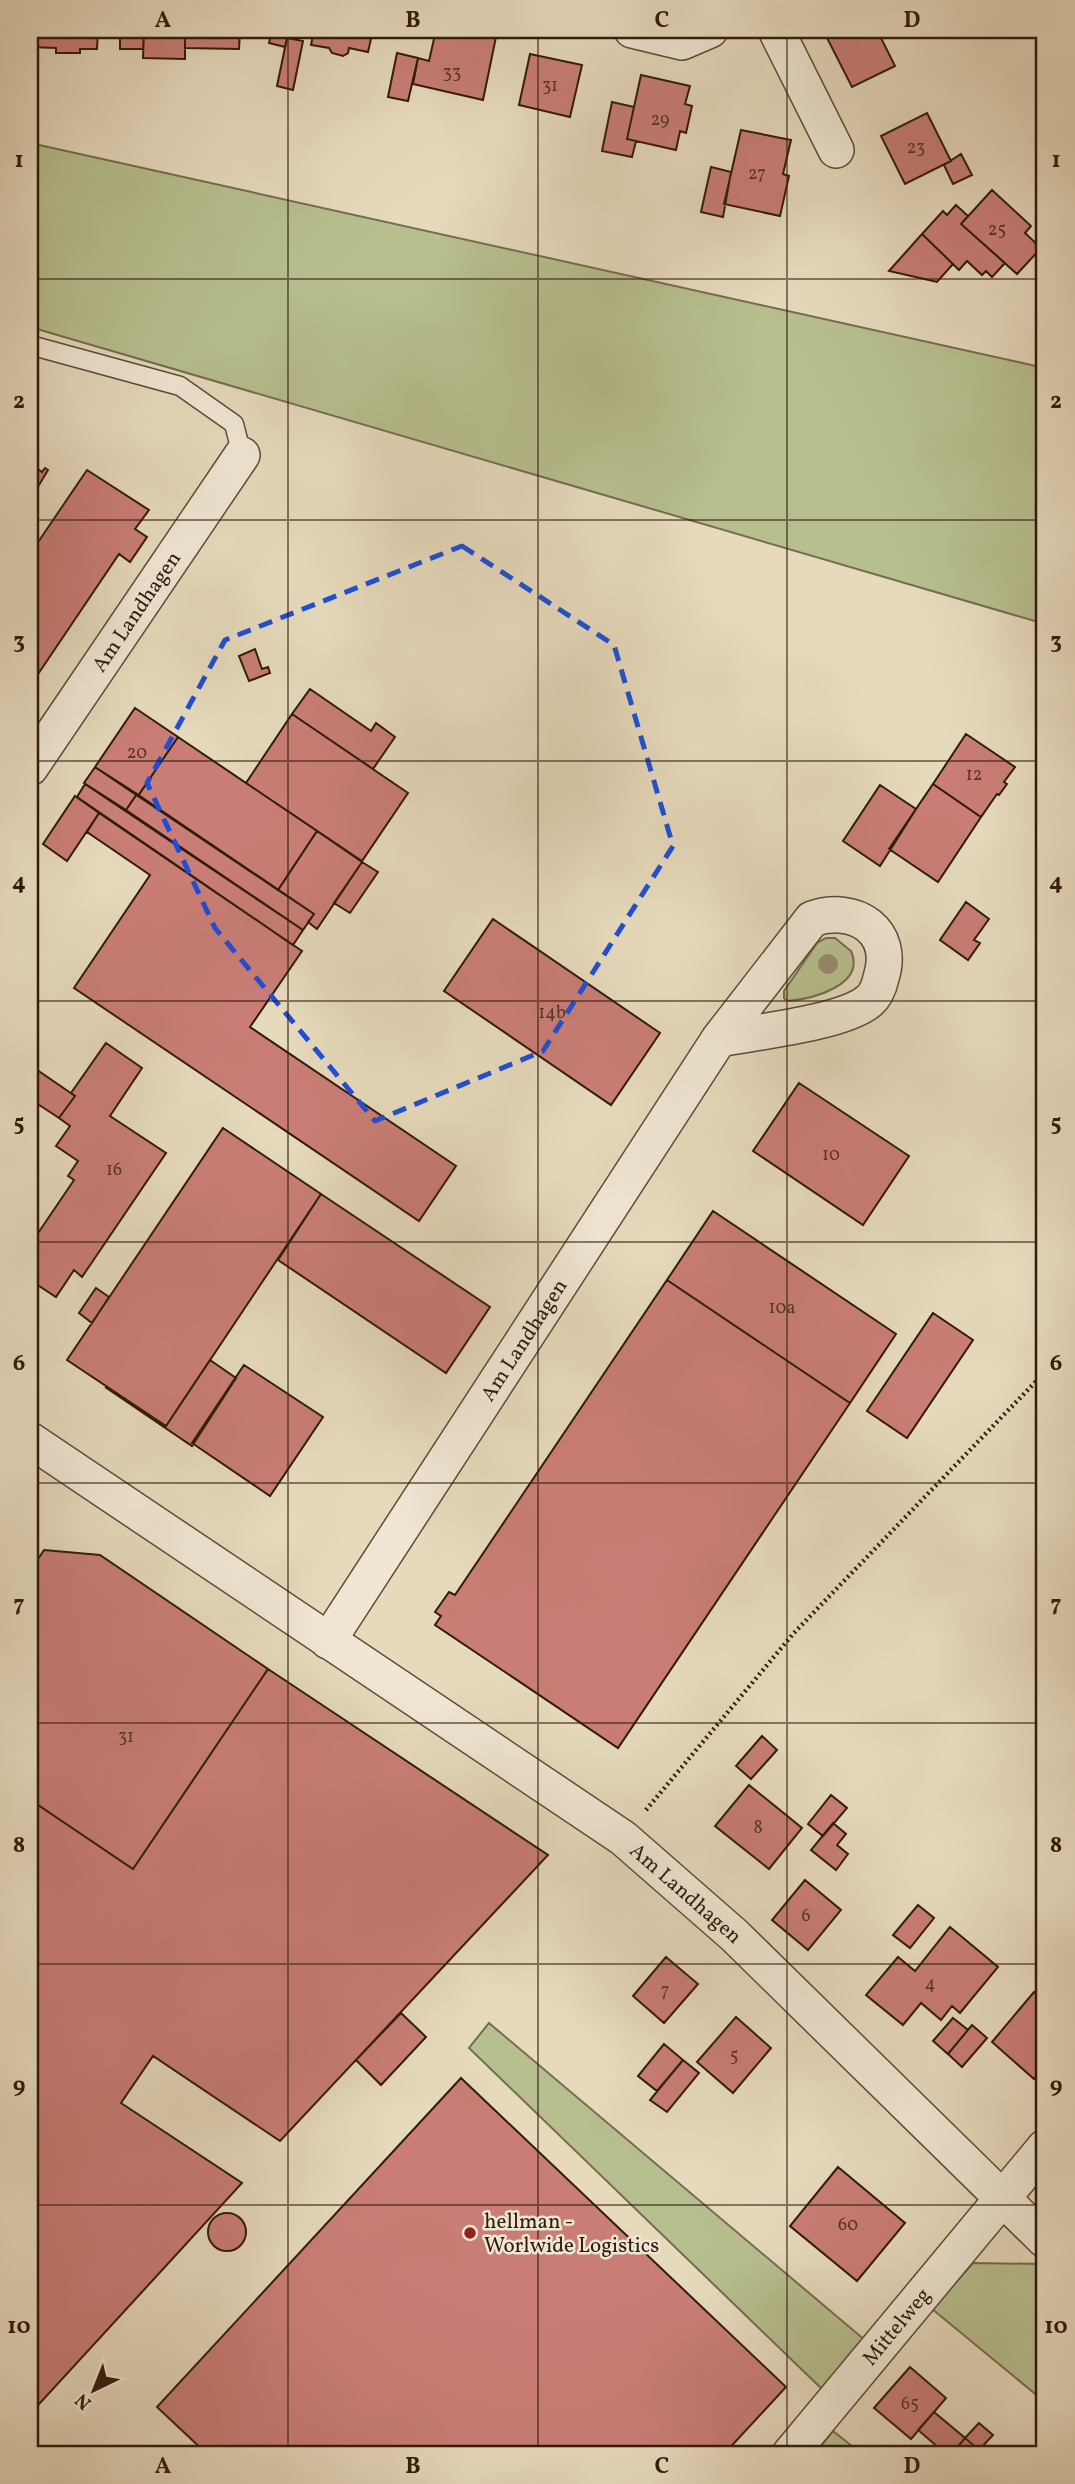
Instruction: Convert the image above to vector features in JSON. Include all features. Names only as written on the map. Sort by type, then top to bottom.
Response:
[{"type":"street","points":[[632,30],[682,42],[710,30]]},
{"type":"street","points":[[776,30],[835,150]]},
{"type":"street","name":"Am Landhagen","points":[[30,768],[242,455]]},
{"type":"street","name":"Am Landhagen","points":[[328,1641],[719,1039],[812,919],[828,914],[842,914],[859,919],[879,939],[886,954],[878,990],[868,1002],[841,1016],[719,1039]]},
{"type":"street","name":"Am Landhagen","points":[[30,1440],[623,1838],[734,1935],[1002,2197]]},
{"type":"street","name":"Mittelweg","points":[[790,2454],[1045,2147]]},
{"type":"street","points":[[1002,2197],[1045,2240]]},
{"type":"lane","points":[[30,345],[180,386],[234,424],[242,455]]},
{"type":"path","points":[[623,1838],[793,1634],[1045,1372]]},
{"type":"highlighted area","points":[[462,546],[614,645],[673,846],[543,1051],[375,1121],[215,928],[147,783],[225,640]]},
{"type":"green space","points":[[30,143],[1045,368],[1045,624],[30,327]]},
{"type":"green space","points":[[826,938],[835,938],[851,951],[854,963],[851,973],[844,981],[823,993],[787,1001],[784,991],[817,943]]},
{"type":"green space","points":[[489,2023],[866,2341],[824,2391],[469,2048]]},
{"type":"green space","points":[[973,2263],[1045,2266],[1045,2402],[932,2309]]},
{"type":"green space","points":[[833,2431],[862,2454],[814,2454]]},
{"type":"building","points":[[30,30],[98,30],[97,49],[80,49],[80,53],[56,53],[56,48],[30,47]]},
{"type":"building","points":[[120,30],[144,30],[143,49],[120,49]]},
{"type":"building","points":[[144,30],[185,30],[185,59],[143,58]]},
{"type":"building","points":[[185,30],[240,30],[239,49],[185,48]]},
{"type":"building","points":[[272,30],[289,30],[285,47],[269,43]]},
{"type":"building","points":[[314,30],[373,30],[368,52],[349,48],[348,53],[343,56],[332,53],[329,48],[311,45]]},
{"type":"building","points":[[436,30],[462,30],[496,37],[483,100],[413,84],[418,58],[429,61]]},
{"type":"building","points":[[833,30],[877,30],[895,66],[852,87],[825,34]]},
{"type":"building","points":[[287,38],[303,41],[293,90],[277,86]]},
{"type":"building","points":[[397,53],[418,58],[408,101],[388,97]]},
{"type":"building","points":[[530,54],[582,65],[570,117],[519,105]]},
{"type":"building","points":[[641,75],[690,86],[685,104],[692,106],[686,133],[680,131],[676,150],[627,139]]},
{"type":"building","points":[[612,102],[634,107],[627,139],[636,141],[632,157],[602,151]]},
{"type":"building","points":[[927,113],[951,161],[905,184],[881,136]]},
{"type":"building","points":[[741,130],[791,140],[783,174],[789,176],[780,216],[724,204]]},
{"type":"building","points":[[961,154],[972,175],[953,184],[944,165]]},
{"type":"building","points":[[711,167],[731,172],[723,217],[701,212]]},
{"type":"building","points":[[992,190],[1031,226],[1025,233],[1041,248],[1017,274],[961,224]]},
{"type":"building","points":[[956,205],[968,216],[961,224],[1005,263],[992,277],[986,271],[982,275],[967,261],[959,270],[922,234],[943,211],[947,215]]},
{"type":"building","points":[[922,234],[953,264],[937,282],[889,271]]},
{"type":"building","points":[[30,463],[42,472],[45,468],[48,470],[30,500]]},
{"type":"building","points":[[87,470],[149,510],[135,529],[147,537],[130,562],[119,554],[30,686],[30,554]]},
{"type":"building","points":[[255,649],[262,669],[268,667],[270,673],[249,681],[239,656]]},
{"type":"building","points":[[310,689],[371,731],[376,723],[395,737],[373,769],[292,714]]},
{"type":"building","points":[[135,708],[178,737],[138,796],[95,767]]},
{"type":"building","points":[[292,714],[408,793],[362,861],[246,783]]},
{"type":"building","points":[[966,734],[1015,767],[1004,782],[1007,784],[981,817],[933,784]]},
{"type":"building","points":[[178,737],[317,831],[278,890],[138,796]]},
{"type":"building","points":[[95,767],[137,794],[126,810],[84,783]]},
{"type":"building","points":[[85,784],[303,930],[293,945],[77,797]]},
{"type":"building","points":[[933,784],[981,817],[938,882],[889,849]]},
{"type":"building","points":[[880,785],[916,809],[880,866],[843,841]]},
{"type":"building","points":[[137,794],[314,914],[303,930],[126,810]]},
{"type":"building","points":[[75,796],[99,813],[67,861],[43,844]]},
{"type":"building","points":[[99,813],[302,951],[250,1027],[456,1166],[419,1221],[74,988],[150,875],[87,832]]},
{"type":"building","points":[[317,831],[362,862],[317,929],[308,922],[314,914],[278,890]]},
{"type":"building","points":[[362,862],[378,872],[350,913],[334,903]]},
{"type":"building","points":[[966,902],[989,919],[974,940],[980,943],[968,960],[940,940]]},
{"type":"building","points":[[493,919],[660,1033],[611,1105],[444,991]]},
{"type":"building","points":[[106,1043],[142,1068],[110,1116],[166,1153],[82,1277],[74,1270],[56,1297],[30,1280],[30,1240],[32,1242],[74,1180],[68,1176],[78,1161],[56,1146],[70,1126],[59,1118],[75,1096],[71,1093]]},
{"type":"building","points":[[30,1065],[75,1096],[59,1118],[30,1099]]},
{"type":"building","points":[[799,1083],[909,1156],[863,1225],[753,1151]]},
{"type":"building","points":[[223,1128],[321,1194],[166,1426],[67,1360]]},
{"type":"building","points":[[321,1194],[490,1307],[446,1373],[278,1260]]},
{"type":"building","points":[[713,1211],[896,1334],[850,1403],[667,1280]]},
{"type":"building","points":[[667,1280],[850,1403],[618,1748],[435,1625],[441,1616],[435,1612],[449,1592],[455,1595]]},
{"type":"building","points":[[96,1288],[109,1297],[92,1323],[79,1313]]},
{"type":"building","points":[[933,1313],[973,1340],[907,1438],[867,1411]]},
{"type":"building","points":[[210,1360],[236,1378],[192,1446],[105,1387],[166,1426]]},
{"type":"building","points":[[244,1365],[323,1417],[270,1496],[192,1443]]},
{"type":"building","points":[[44,1550],[100,1555],[268,1669],[133,1869],[35,1803],[30,1811],[30,1571]]},
{"type":"building","points":[[268,1669],[548,1855],[280,2141],[153,2056],[121,2103],[242,2183],[30,2414],[30,1811],[35,1803],[133,1869]]},
{"type":"building","points":[[762,1736],[777,1750],[751,1779],[736,1766]]},
{"type":"building","points":[[749,1785],[802,1828],[769,1869],[715,1826]]},
{"type":"building","points":[[831,1795],[847,1808],[823,1836],[808,1824]]},
{"type":"building","points":[[833,1823],[846,1834],[837,1845],[848,1854],[836,1870],[811,1850]]},
{"type":"building","points":[[805,1880],[841,1910],[808,1950],[772,1920]]},
{"type":"building","points":[[918,1905],[934,1918],[910,1948],[893,1935]]},
{"type":"building","points":[[950,1927],[998,1967],[960,2013],[952,2006],[941,2020],[921,2003],[903,2025],[866,1995],[898,1957],[915,1971]]},
{"type":"building","points":[[666,1957],[698,1984],[664,2023],[633,1996]]},
{"type":"building","points":[[1034,1992],[1045,2002],[1045,2066],[1034,2079],[992,2042]]},
{"type":"building","points":[[401,2013],[426,2037],[381,2085],[356,2060]]},
{"type":"building","points":[[736,2017],[771,2048],[733,2093],[697,2062]]},
{"type":"building","points":[[953,2018],[968,2030],[948,2054],[933,2041]]},
{"type":"building","points":[[972,2025],[987,2038],[962,2067],[948,2054]]},
{"type":"building","points":[[664,2044],[683,2060],[657,2091],[638,2076]]},
{"type":"building","points":[[683,2060],[699,2073],[667,2112],[650,2100]]},
{"type":"building","name":"hellman - Worlwide Logistics","points":[[461,2078],[786,2387],[724,2454],[207,2454],[157,2407]]},
{"type":"building","points":[[838,2167],[905,2223],[857,2281],[790,2226]]},
{"type":"building","points":[[227,2213],[240,2219],[246,2232],[240,2245],[227,2251],[214,2245],[208,2232],[214,2219]]},
{"type":"building","points":[[910,2367],[946,2398],[911,2439],[874,2408]]},
{"type":"building","points":[[934,2412],[965,2438],[952,2454],[946,2454],[918,2430]]},
{"type":"building","points":[[979,2423],[993,2435],[979,2450],[965,2438]]},
{"type":"building","points":[[965,2438],[979,2450],[975,2454],[952,2454]]},
{"type":"place","name":"hellman - Worlwide Logistics","points":[[470,2233]]}]
